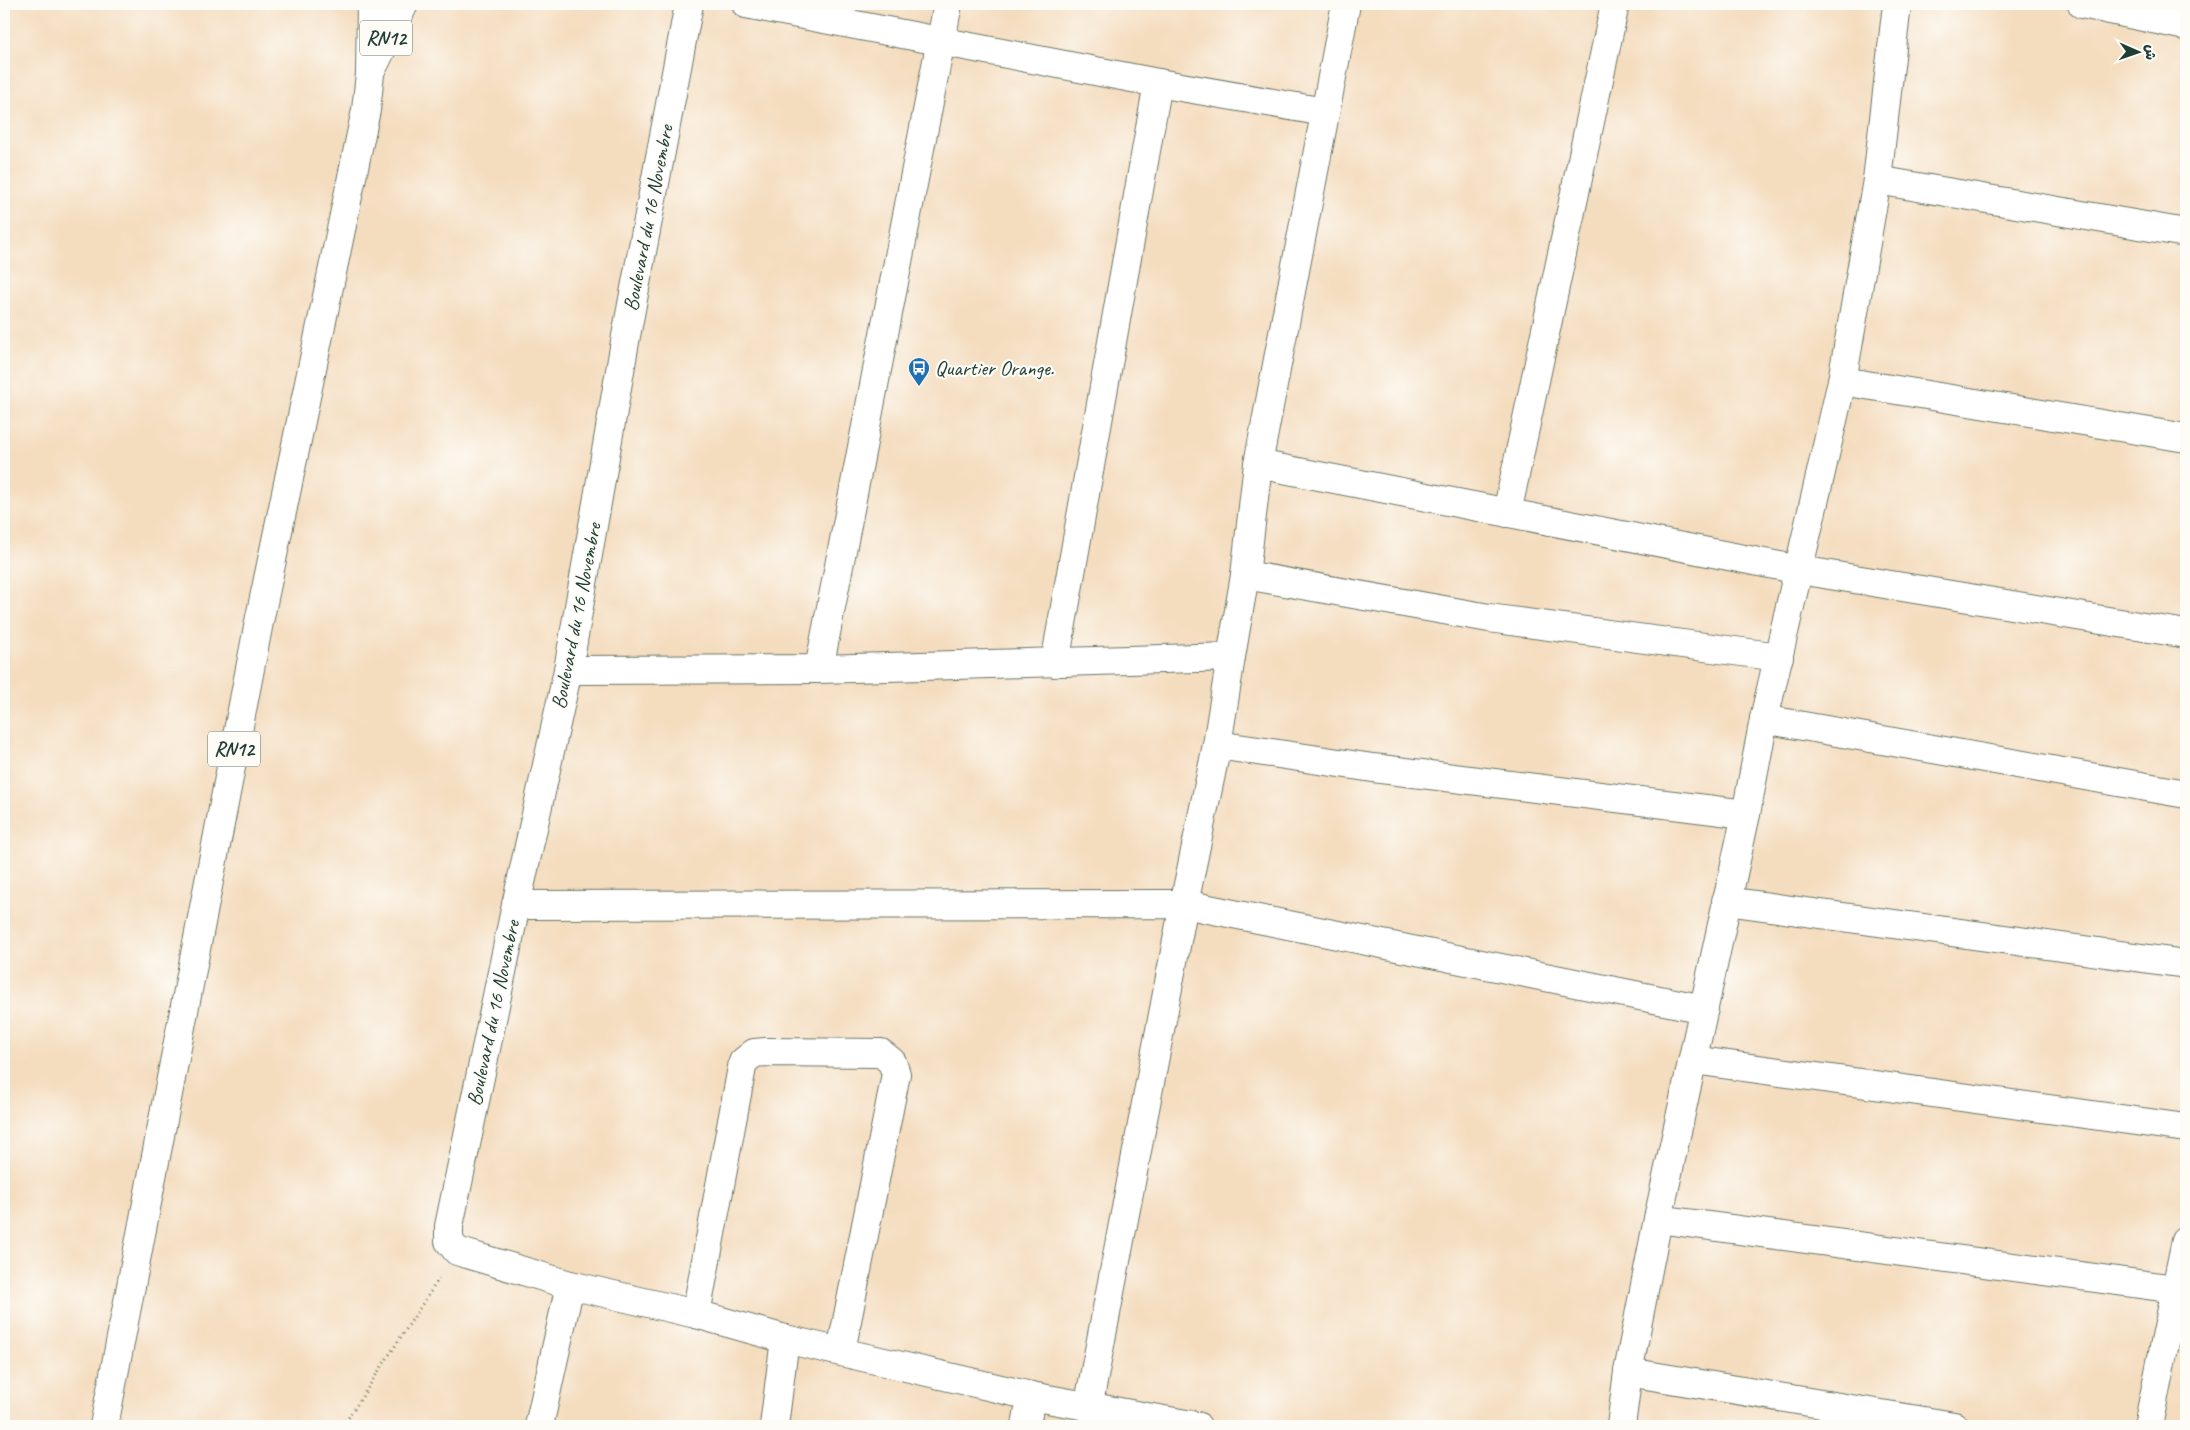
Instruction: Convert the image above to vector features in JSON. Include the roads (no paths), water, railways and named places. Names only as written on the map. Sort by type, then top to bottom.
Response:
[{"type":"street","name":"RN12","points":[[104,1426],[259,622],[366,110],[370,74],[371,4]]},
{"type":"street","name":"RN12","points":[[370,74],[404,4]]},
{"type":"street","name":"Boulevard du 16 Novembre","points":[[570,1285],[453,1238],[516,905],[568,670],[626,336],[689,4]]},
{"type":"street","points":[[746,4],[1158,83],[1325,112]]},
{"type":"street","points":[[819,669],[948,4]]},
{"type":"street","points":[[1088,1408],[1216,745],[1245,575],[1258,464],[1346,4]]},
{"type":"street","points":[[1507,512],[1615,4]]},
{"type":"street","points":[[1621,1426],[1628,1372],[1658,1219],[1746,814],[1764,719],[1800,570],[1842,381],[1877,180],[1897,4]]},
{"type":"street","points":[[2082,4],[2154,12],[2186,26]]},
{"type":"street","points":[[1055,663],[1158,83]]},
{"type":"street","points":[[1877,180],[2186,233]]},
{"type":"street","points":[[1842,381],[2186,438]]},
{"type":"street","points":[[1258,464],[1800,570],[2186,634]]},
{"type":"street","points":[[1245,575],[1489,618],[1779,657]]},
{"type":"street","points":[[568,670],[819,669],[1232,657]]},
{"type":"street","points":[[1764,719],[2186,794]]},
{"type":"street","points":[[1216,745],[1373,768],[1746,814]]},
{"type":"street","points":[[1726,902],[2186,964]]},
{"type":"street","points":[[516,905],[1184,904],[1704,1009]]},
{"type":"street","points":[[696,1314],[744,1062],[754,1053],[766,1052],[881,1053],[892,1062],[896,1074],[841,1351]]},
{"type":"street","points":[[1693,1060],[2186,1128]]},
{"type":"street","points":[[1658,1219],[2176,1289]]},
{"type":"street","points":[[2148,1426],[2186,1240]]},
{"type":"street","points":[[538,1426],[570,1285],[696,1314],[785,1339],[1031,1396],[1088,1408],[1196,1426]]},
{"type":"street","points":[[774,1426],[785,1339]]},
{"type":"street","points":[[1628,1372],[1954,1426]]},
{"type":"street","points":[[1026,1426],[1031,1396]]},
{"type":"place","name":"Quartier Orange.","points":[[919,387]]}]
